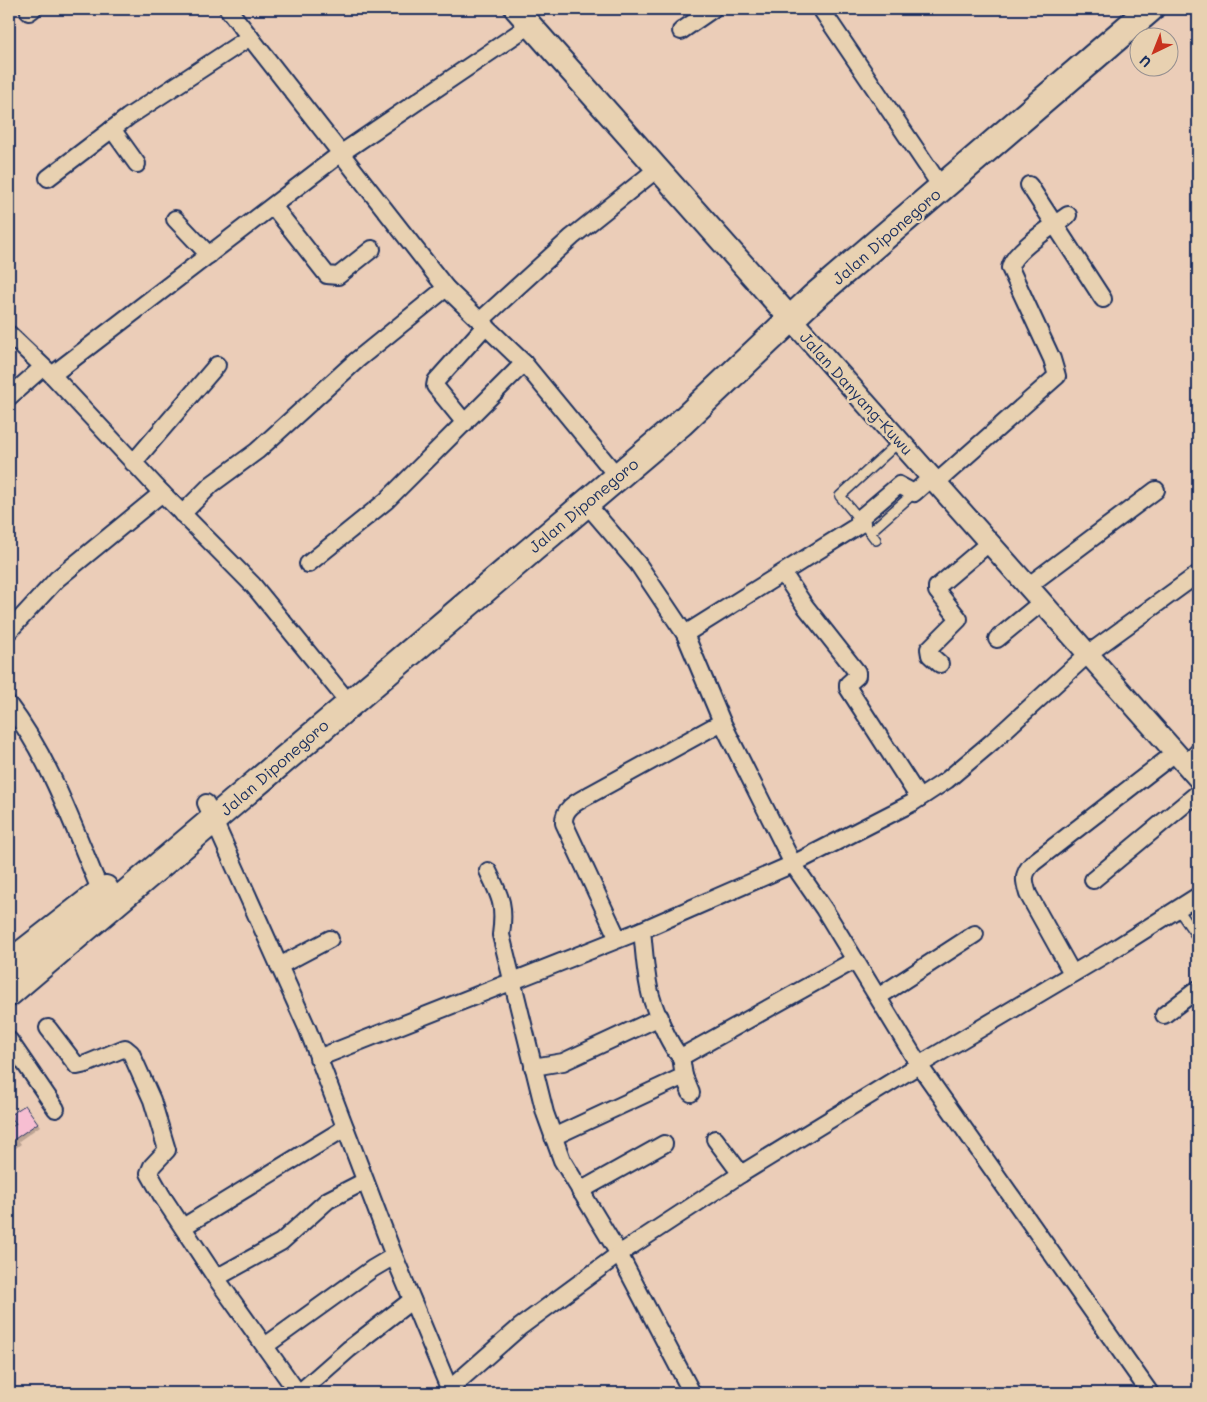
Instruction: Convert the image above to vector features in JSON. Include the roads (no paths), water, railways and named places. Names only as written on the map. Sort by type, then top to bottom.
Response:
[{"type":"main road","name":"Jalan Diponegoro","points":[[343,696],[466,581],[613,471],[681,423],[786,315],[938,183],[1132,9]]},
{"type":"main road","name":"Jalan Diponegoro","points":[[938,183],[1150,9]]},
{"type":"main road","name":"Jalan Danyang-Kuwu","points":[[523,17],[786,315]]},
{"type":"main road","name":"Jalan Diponegoro","points":[[9,993],[210,811],[343,696],[585,502],[613,471]]},
{"type":"main road","name":"Jalan Diponegoro","points":[[9,964],[101,892],[210,811]]},
{"type":"street","points":[[228,9],[446,288],[524,363],[613,471]]},
{"type":"street","points":[[681,31],[713,9]]},
{"type":"street","points":[[821,9],[938,183]]},
{"type":"street","points":[[9,397],[208,255],[523,17]]},
{"type":"street","points":[[48,178],[112,129],[250,37]]},
{"type":"street","points":[[112,129],[137,164]]},
{"type":"street","points":[[465,423],[435,386],[436,380],[484,323],[572,236],[657,169]]},
{"type":"street","points":[[1029,185],[1103,299]]},
{"type":"street","points":[[272,206],[327,275],[338,276],[372,249]]},
{"type":"street","points":[[685,634],[864,524],[899,484],[914,493],[934,480],[1057,376],[1057,370],[1052,358],[1010,268],[1011,261],[1019,253],[1068,215]]},
{"type":"street","points":[[175,219],[208,255]]},
{"type":"street","points":[[182,514],[212,484],[257,451],[357,360],[446,288]]},
{"type":"street","name":"Jalan Danyang-Kuwu","points":[[786,315],[900,440],[1088,654],[1189,762]]},
{"type":"street","points":[[9,334],[48,371],[133,463],[253,585],[343,696]]},
{"type":"street","points":[[308,564],[386,501],[524,363]]},
{"type":"street","points":[[133,463],[218,365]]},
{"type":"street","points":[[1028,586],[1156,490]]},
{"type":"street","points":[[9,631],[57,579],[162,493]]},
{"type":"street","points":[[585,502],[638,564],[685,634],[722,722],[793,864],[855,960],[919,1065],[1150,1393]]},
{"type":"street","points":[[940,664],[930,655],[929,649],[959,619],[937,591],[937,587],[990,542]]},
{"type":"street","points":[[783,573],[805,606],[857,672],[858,676],[848,684],[848,688],[920,798]]},
{"type":"street","points":[[318,1058],[511,980],[642,930],[793,864],[920,798],[947,780],[992,742],[1088,654],[1198,574]]},
{"type":"street","points":[[997,639],[1042,602]]},
{"type":"street","points":[[9,705],[22,722],[43,760],[101,892]]},
{"type":"street","points":[[618,939],[564,823],[565,813],[572,806],[591,794],[722,722]]},
{"type":"street","points":[[1072,972],[1028,894],[1025,884],[1025,873],[1033,863],[1189,762]]},
{"type":"street","points":[[1093,880],[1198,794]]},
{"type":"street","points":[[210,811],[318,1058],[394,1256],[449,1392],[520,1327],[619,1254],[741,1174],[1198,896]]},
{"type":"street","points":[[488,871],[500,898],[504,914],[501,935],[533,1066],[553,1137],[562,1160],[619,1254],[692,1393]]},
{"type":"street","points":[[642,930],[649,988],[660,1017],[677,1053],[681,1057],[684,1076],[690,1093]]},
{"type":"street","points":[[878,997],[975,934]]},
{"type":"street","points":[[279,966],[330,938]]},
{"type":"street","points":[[681,1057],[855,960]]},
{"type":"street","points":[[1164,1015],[1198,989]]},
{"type":"street","points":[[533,1066],[563,1062],[660,1017]]},
{"type":"street","points":[[48,1028],[77,1066],[124,1048],[132,1053],[152,1100],[167,1150],[152,1166],[149,1173],[216,1278],[298,1393],[349,1349],[412,1300]]},
{"type":"street","points":[[9,1040],[56,1109]]},
{"type":"street","points":[[553,1137],[684,1076]]},
{"type":"street","points":[[183,1228],[345,1128]]},
{"type":"street","points":[[715,1139],[741,1174]]},
{"type":"street","points":[[580,1191],[664,1144]]},
{"type":"street","points":[[216,1278],[281,1242],[328,1200],[365,1181]]},
{"type":"street","points":[[265,1346],[372,1269],[394,1256]]},
{"type":"lane","points":[[876,540],[840,496],[900,440]]},
{"type":"lane","points":[[1178,909],[1198,938]]}]
